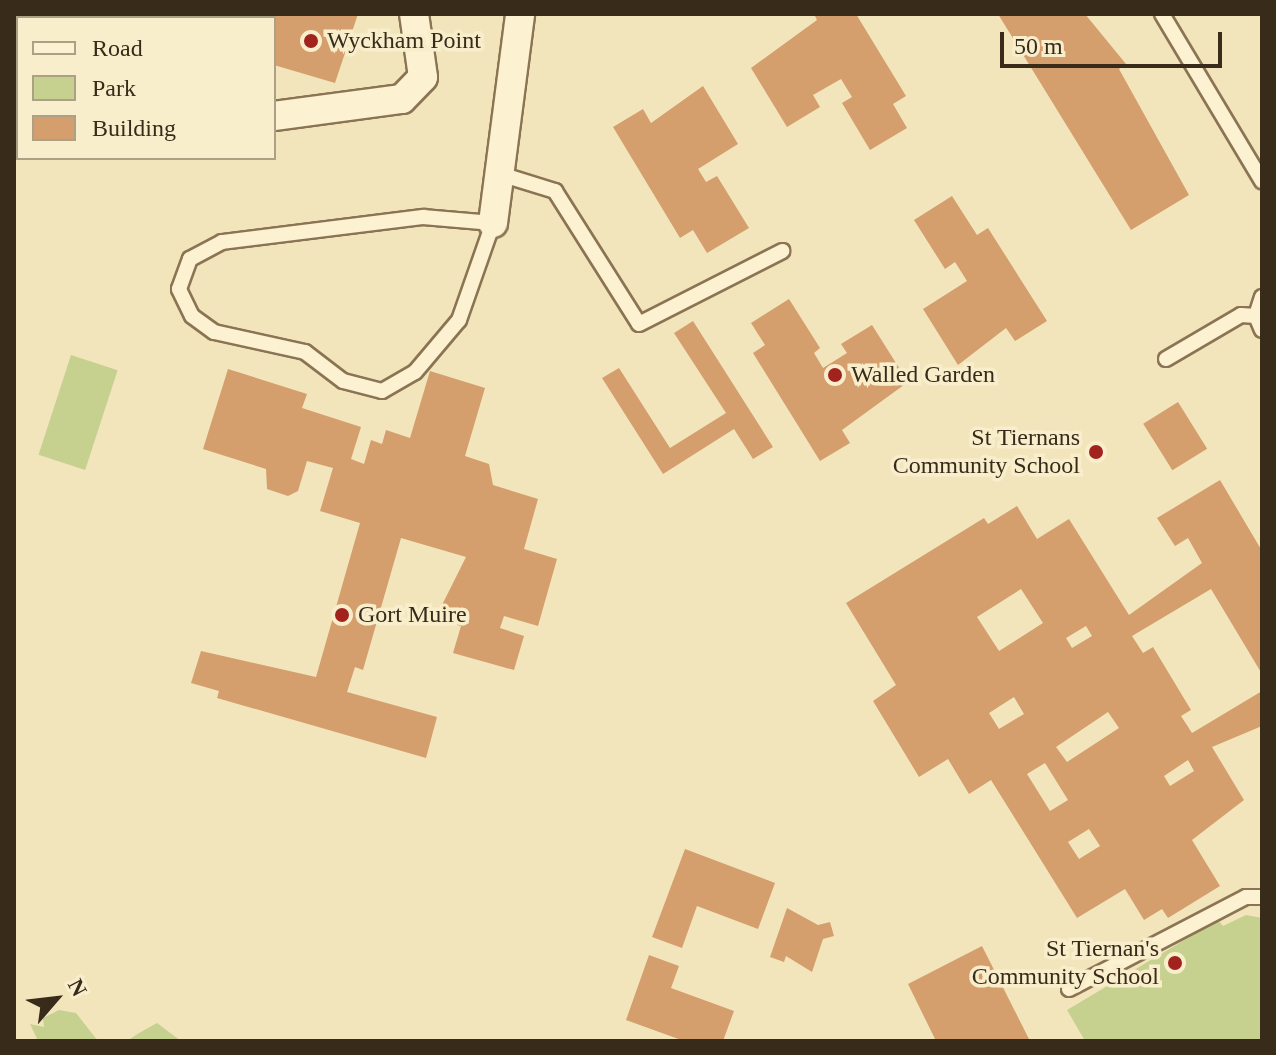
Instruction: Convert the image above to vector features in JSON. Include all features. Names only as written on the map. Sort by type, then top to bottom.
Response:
[{"type":"street","points":[[276,116],[402,99],[423,77],[414,14]]},
{"type":"street","points":[[493,223],[520,14]]},
{"type":"lane","points":[[1162,14],[1262,181]]},
{"type":"lane","points":[[500,174],[555,191],[639,324],[782,251]]},
{"type":"lane","points":[[423,217],[493,223],[459,320],[415,372],[382,391],[343,381],[305,352],[214,332],[192,316],[179,289],[190,259],[222,242],[423,217]]},
{"type":"lane","points":[[1166,359],[1241,315],[1259,323],[1262,297]]},
{"type":"lane","points":[[1069,989],[1246,897],[1262,897]]},
{"type":"green space","points":[[71,355],[118,370],[85,470],[39,455]]},
{"type":"green space","name":"St Tiernan's Community School","points":[[1246,915],[1262,918],[1262,1041],[1085,1041],[1067,1010],[1218,920],[1223,926]]},
{"type":"green space","points":[[59,1010],[76,1013],[98,1041],[38,1041],[30,1024],[44,1027],[43,1018]]},
{"type":"green space","points":[[157,1023],[181,1041],[127,1041],[139,1033]]},
{"type":"building","name":"Wyckham Point","points":[[68,14],[358,14],[335,83],[276,66],[276,16]]},
{"type":"building","points":[[814,14],[856,14],[906,96],[893,104],[907,128],[870,150],[842,103],[852,97],[841,79],[813,95],[820,107],[787,127],[751,68],[817,20]]},
{"type":"building","points":[[998,14],[1085,14],[1126,64],[1119,69],[1189,195],[1131,230]]},
{"type":"building","points":[[703,86],[738,144],[698,169],[706,182],[717,176],[749,228],[707,253],[693,230],[680,238],[613,127],[643,109],[651,123]]},
{"type":"building","name":"Walled Garden","points":[[952,196],[977,235],[988,228],[1047,321],[1015,341],[1006,328],[958,365],[923,309],[967,281],[955,262],[945,269],[914,220]]},
{"type":"building","name":"Walled Garden","points":[[789,299],[820,348],[814,353],[823,368],[847,353],[841,344],[872,325],[908,382],[842,430],[850,443],[820,461],[753,353],[765,345],[751,323]]},
{"type":"building","points":[[693,321],[773,447],[753,459],[734,429],[663,474],[602,378],[619,368],[670,448],[726,413],[674,333]]},
{"type":"building","points":[[228,369],[307,394],[302,408],[361,427],[351,459],[364,464],[371,440],[382,444],[386,430],[410,438],[430,371],[485,388],[465,456],[489,464],[493,485],[538,499],[524,549],[557,559],[538,626],[504,616],[500,628],[524,636],[514,670],[453,653],[461,626],[435,619],[466,557],[401,538],[363,670],[355,667],[347,692],[437,717],[426,758],[217,698],[219,691],[191,683],[201,651],[316,677],[360,523],[320,511],[333,468],[307,461],[298,491],[288,496],[267,489],[266,469],[203,449]]},
{"type":"building","points":[[1178,402],[1207,449],[1172,470],[1143,424]]},
{"type":"building","name":"St Tiernans Community School","points":[[1220,480],[1262,551],[1262,674],[1211,589],[1132,636],[1143,653],[1153,647],[1191,710],[1181,716],[1192,733],[1262,691],[1262,726],[1212,747],[1244,800],[1192,840],[1220,886],[1168,918],[1162,909],[1144,920],[1125,889],[1077,918],[991,780],[969,794],[948,759],[919,777],[873,701],[896,685],[846,603],[984,518],[988,524],[1017,506],[1037,539],[1069,519],[1129,615],[1202,563],[1188,538],[1175,546],[1157,518]],"holes":[[[1021,589],[1043,623],[999,651],[977,617]],[[1086,626],[1092,636],[1072,648],[1066,638]],[[1014,697],[1024,714],[999,729],[989,713]],[[1108,712],[1119,728],[1067,762],[1056,747]],[[1188,760],[1194,771],[1170,786],[1164,776]],[[1045,763],[1068,800],[1050,811],[1027,774]],[[1089,829],[1100,846],[1079,859],[1068,842]]]},
{"type":"building","points":[[685,849],[775,883],[758,929],[697,906],[682,948],[652,937]]},
{"type":"building","points":[[787,908],[818,925],[830,922],[834,936],[823,939],[812,972],[786,956],[784,962],[770,957]]},
{"type":"building","points":[[982,946],[1030,1041],[936,1041],[908,984]]},
{"type":"building","points":[[649,955],[679,966],[671,988],[734,1011],[723,1041],[684,1041],[626,1020]]},
{"type":"place","name":"Wyckham Point","points":[[311,41]]},
{"type":"place","name":"Walled Garden","points":[[835,375]]},
{"type":"place","name":"St Tiernans Community School","points":[[1096,452]]},
{"type":"place","name":"Gort Muire","points":[[342,615]]},
{"type":"place","name":"St Tiernan's Community School","points":[[1175,963]]}]
